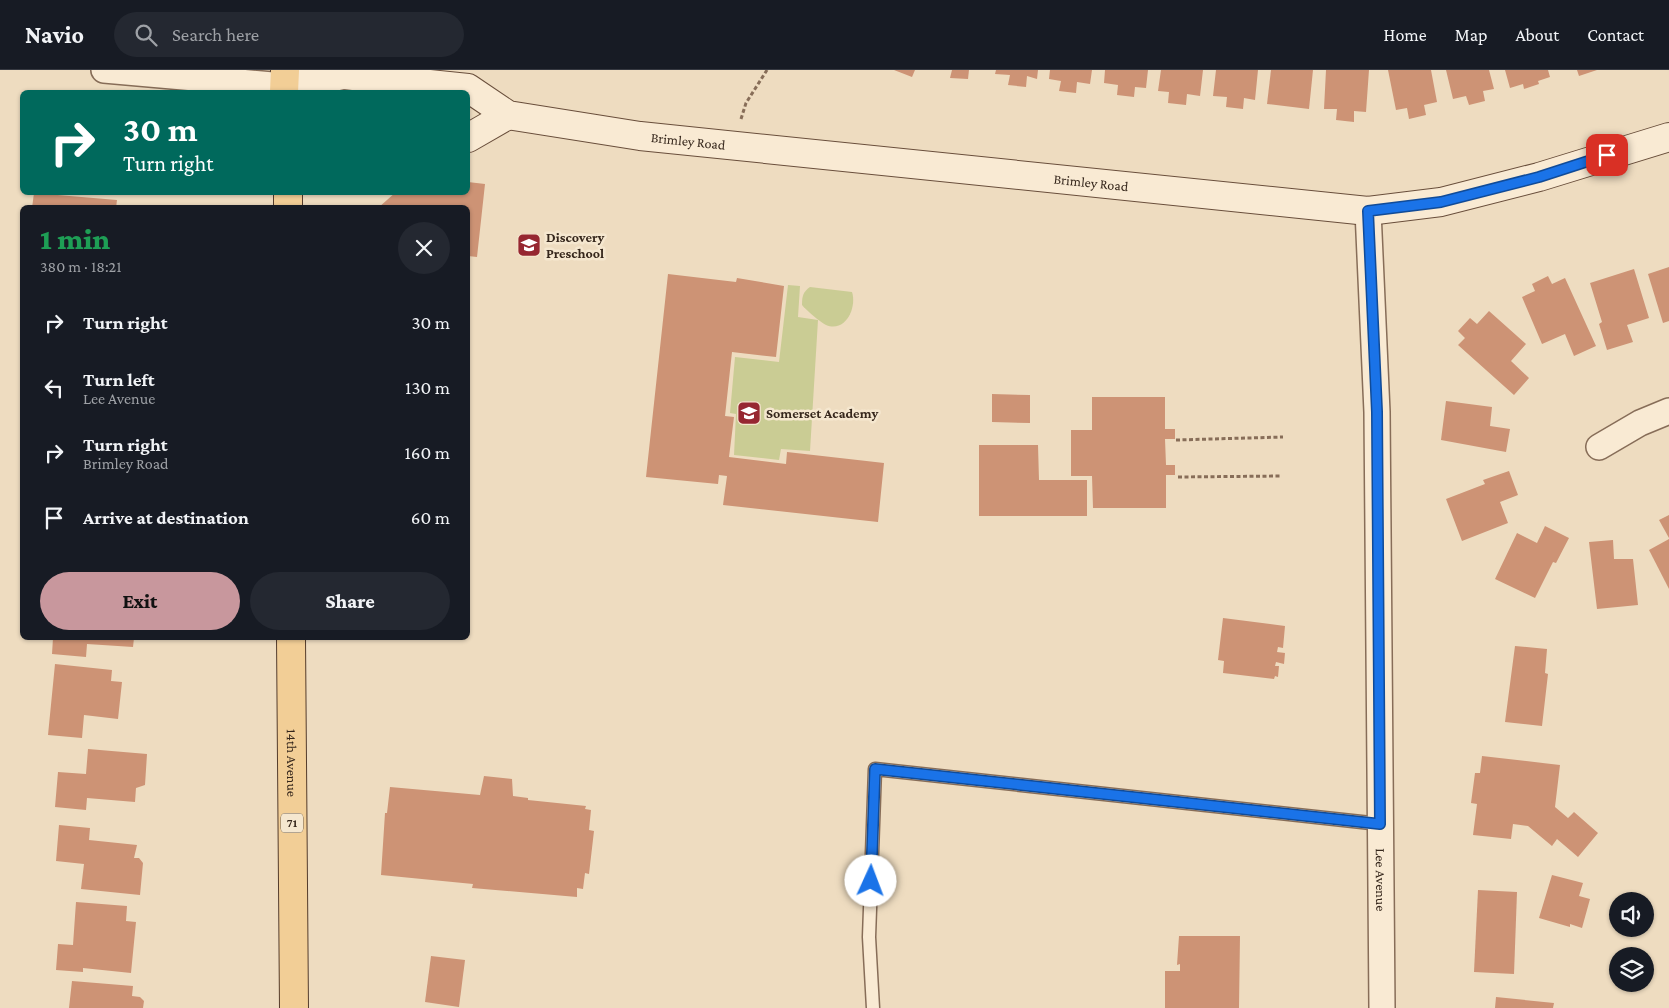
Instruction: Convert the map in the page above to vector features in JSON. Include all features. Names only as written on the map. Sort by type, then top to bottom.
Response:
[{"type":"main road","name":"Brimley Road","points":[[287,85],[344,75],[468,88],[508,116],[640,136],[1368,211],[1441,202],[1539,177],[1669,137]]},
{"type":"main road","points":[[470,137],[508,116]]},
{"type":"main road","name":"14th Avenue","points":[[291,640],[294,1008]]},
{"type":"street","points":[[104,70],[287,85]]},
{"type":"street","name":"Lee Avenue","points":[[1368,211],[1377,412],[1382,1008]]},
{"type":"street","points":[[1599,447],[1640,424],[1669,411]]},
{"type":"lane","points":[[873,1008],[869,937],[875,769],[1380,824]]},
{"type":"path","points":[[731,146],[746,103],[767,70]]},
{"type":"path","points":[[1176,440],[1283,437]]},
{"type":"path","points":[[1178,477],[1282,476]]},
{"type":"green space","points":[[788,285],[800,286],[798,317],[818,320],[810,451],[781,449],[779,460],[734,455],[736,414],[730,413],[735,357],[779,362]]},
{"type":"green space","points":[[810,287],[852,292],[853,305],[844,322],[833,326],[826,325],[802,305],[804,293]]},
{"type":"building","points":[[894,70],[915,70],[912,77]]},
{"type":"building","points":[[952,70],[969,70],[968,79],[950,78]]},
{"type":"building","points":[[996,70],[1038,70],[1037,79],[1027,76],[1026,87],[1008,85],[1010,75],[995,74]]},
{"type":"building","points":[[1050,70],[1092,70],[1090,84],[1077,82],[1076,93],[1059,91],[1061,81],[1049,79]]},
{"type":"building","points":[[1105,70],[1148,70],[1146,88],[1135,87],[1134,97],[1117,95],[1118,85],[1104,83]]},
{"type":"building","points":[[1161,70],[1203,70],[1200,96],[1187,94],[1186,105],[1168,103],[1169,92],[1158,91]]},
{"type":"building","points":[[1216,70],[1258,70],[1255,100],[1244,98],[1243,109],[1226,107],[1227,97],[1213,96]]},
{"type":"building","points":[[1271,70],[1313,70],[1309,109],[1267,104]]},
{"type":"building","points":[[1326,70],[1369,70],[1366,112],[1354,111],[1354,122],[1336,120],[1337,109],[1324,109]]},
{"type":"building","points":[[1388,70],[1431,70],[1437,102],[1424,105],[1426,115],[1409,119],[1407,108],[1396,110]]},
{"type":"building","points":[[1446,70],[1489,70],[1494,89],[1483,91],[1485,101],[1469,105],[1466,96],[1453,99]]},
{"type":"building","points":[[1505,70],[1548,70],[1550,77],[1538,81],[1539,84],[1524,89],[1523,84],[1510,88]]},
{"type":"building","points":[[1577,70],[1597,70],[1579,76]]},
{"type":"building","points":[[470,182],[485,184],[477,257],[470,256],[470,205],[381,205],[393,195],[470,195]]},
{"type":"building","points":[[34,195],[117,200],[116,205],[32,205]]},
{"type":"building","points":[[1669,267],[1669,321],[1663,323],[1648,274]]},
{"type":"building","points":[[1634,269],[1649,318],[1627,325],[1633,342],[1607,350],[1599,324],[1602,322],[1590,283]]},
{"type":"building","points":[[668,274],[736,282],[737,278],[784,286],[776,357],[732,352],[725,416],[734,417],[729,457],[786,464],[787,452],[884,463],[878,522],[723,505],[727,476],[719,475],[718,484],[646,477]]},
{"type":"building","points":[[1548,276],[1552,284],[1565,278],[1596,346],[1574,356],[1565,334],[1542,344],[1522,297],[1535,291],[1532,284]]},
{"type":"building","points":[[1489,311],[1526,344],[1511,361],[1529,378],[1514,395],[1458,345],[1465,338],[1458,331],[1470,318],[1477,324]]},
{"type":"building","points":[[992,394],[1030,395],[1030,423],[992,422]]},
{"type":"building","points":[[1092,397],[1165,397],[1165,429],[1175,429],[1175,439],[1165,439],[1166,465],[1175,465],[1175,475],[1166,475],[1166,508],[1093,508],[1092,476],[1071,476],[1071,430],[1092,430]]},
{"type":"building","points":[[1446,401],[1492,407],[1490,426],[1510,429],[1506,452],[1441,440]]},
{"type":"building","points":[[979,445],[1038,445],[1039,480],[1087,480],[1087,516],[979,516]]},
{"type":"building","points":[[1509,471],[1518,495],[1500,502],[1508,523],[1462,541],[1446,499],[1485,484],[1483,480]]},
{"type":"building","points":[[1669,515],[1669,538],[1659,520]]},
{"type":"building","points":[[1545,526],[1569,538],[1556,563],[1553,562],[1535,598],[1495,579],[1517,533],[1537,543]]},
{"type":"building","points":[[1669,539],[1669,589],[1649,550]]},
{"type":"building","points":[[1613,540],[1614,559],[1633,559],[1638,605],[1597,609],[1589,542]]},
{"type":"building","points":[[1223,618],[1285,626],[1283,648],[1278,647],[1277,652],[1285,653],[1284,664],[1276,662],[1275,666],[1279,666],[1278,677],[1275,676],[1274,679],[1223,673],[1224,661],[1218,660]]},
{"type":"building","points":[[53,640],[134,640],[133,647],[87,644],[86,657],[52,654]]},
{"type":"building","points":[[1515,646],[1547,649],[1545,673],[1548,674],[1542,726],[1505,722]]},
{"type":"building","points":[[55,664],[112,670],[111,681],[122,682],[118,719],[84,715],[82,738],[48,735]]},
{"type":"building","points":[[88,749],[147,754],[145,785],[136,788],[135,802],[87,798],[86,810],[55,807],[58,772],[86,774]]},
{"type":"building","points":[[1482,756],[1560,765],[1555,807],[1568,818],[1574,812],[1598,833],[1578,857],[1557,839],[1552,846],[1528,826],[1513,824],[1511,839],[1473,835],[1477,804],[1471,803],[1475,773],[1480,773]]},
{"type":"building","points":[[484,776],[512,779],[513,796],[528,798],[528,800],[586,806],[585,809],[591,810],[589,830],[594,831],[589,874],[585,873],[583,889],[577,888],[577,897],[472,888],[473,884],[381,875],[385,813],[387,813],[390,787],[480,795]]},
{"type":"building","points":[[59,825],[90,828],[89,840],[137,845],[134,858],[139,858],[143,863],[140,895],[81,889],[84,864],[56,861]]},
{"type":"building","points":[[1552,875],[1583,883],[1579,896],[1590,899],[1582,928],[1570,924],[1570,927],[1539,918]]},
{"type":"building","points":[[1478,890],[1517,892],[1514,974],[1474,972]]},
{"type":"building","points":[[76,902],[127,906],[126,921],[136,922],[131,973],[83,968],[83,972],[56,970],[58,944],[73,945]]},
{"type":"building","points":[[1179,936],[1240,936],[1239,1008],[1165,1008],[1165,971],[1180,971],[1180,964],[1177,965]]},
{"type":"building","points":[[431,956],[465,960],[459,1007],[425,1002]]},
{"type":"building","points":[[72,981],[133,986],[132,996],[140,997],[144,1001],[143,1008],[69,1008]]},
{"type":"building","points":[[1496,997],[1554,1003],[1553,1008],[1495,1008]]},
{"type":"place","name":"Discovery Preschool","points":[[529,245]]},
{"type":"place","name":"Somerset Academy","points":[[749,413]]},
{"type":"route","points":[[871,881],[875,769],[1380,824],[1377,412],[1368,211],[1441,202],[1539,177],[1607,155]]}]
